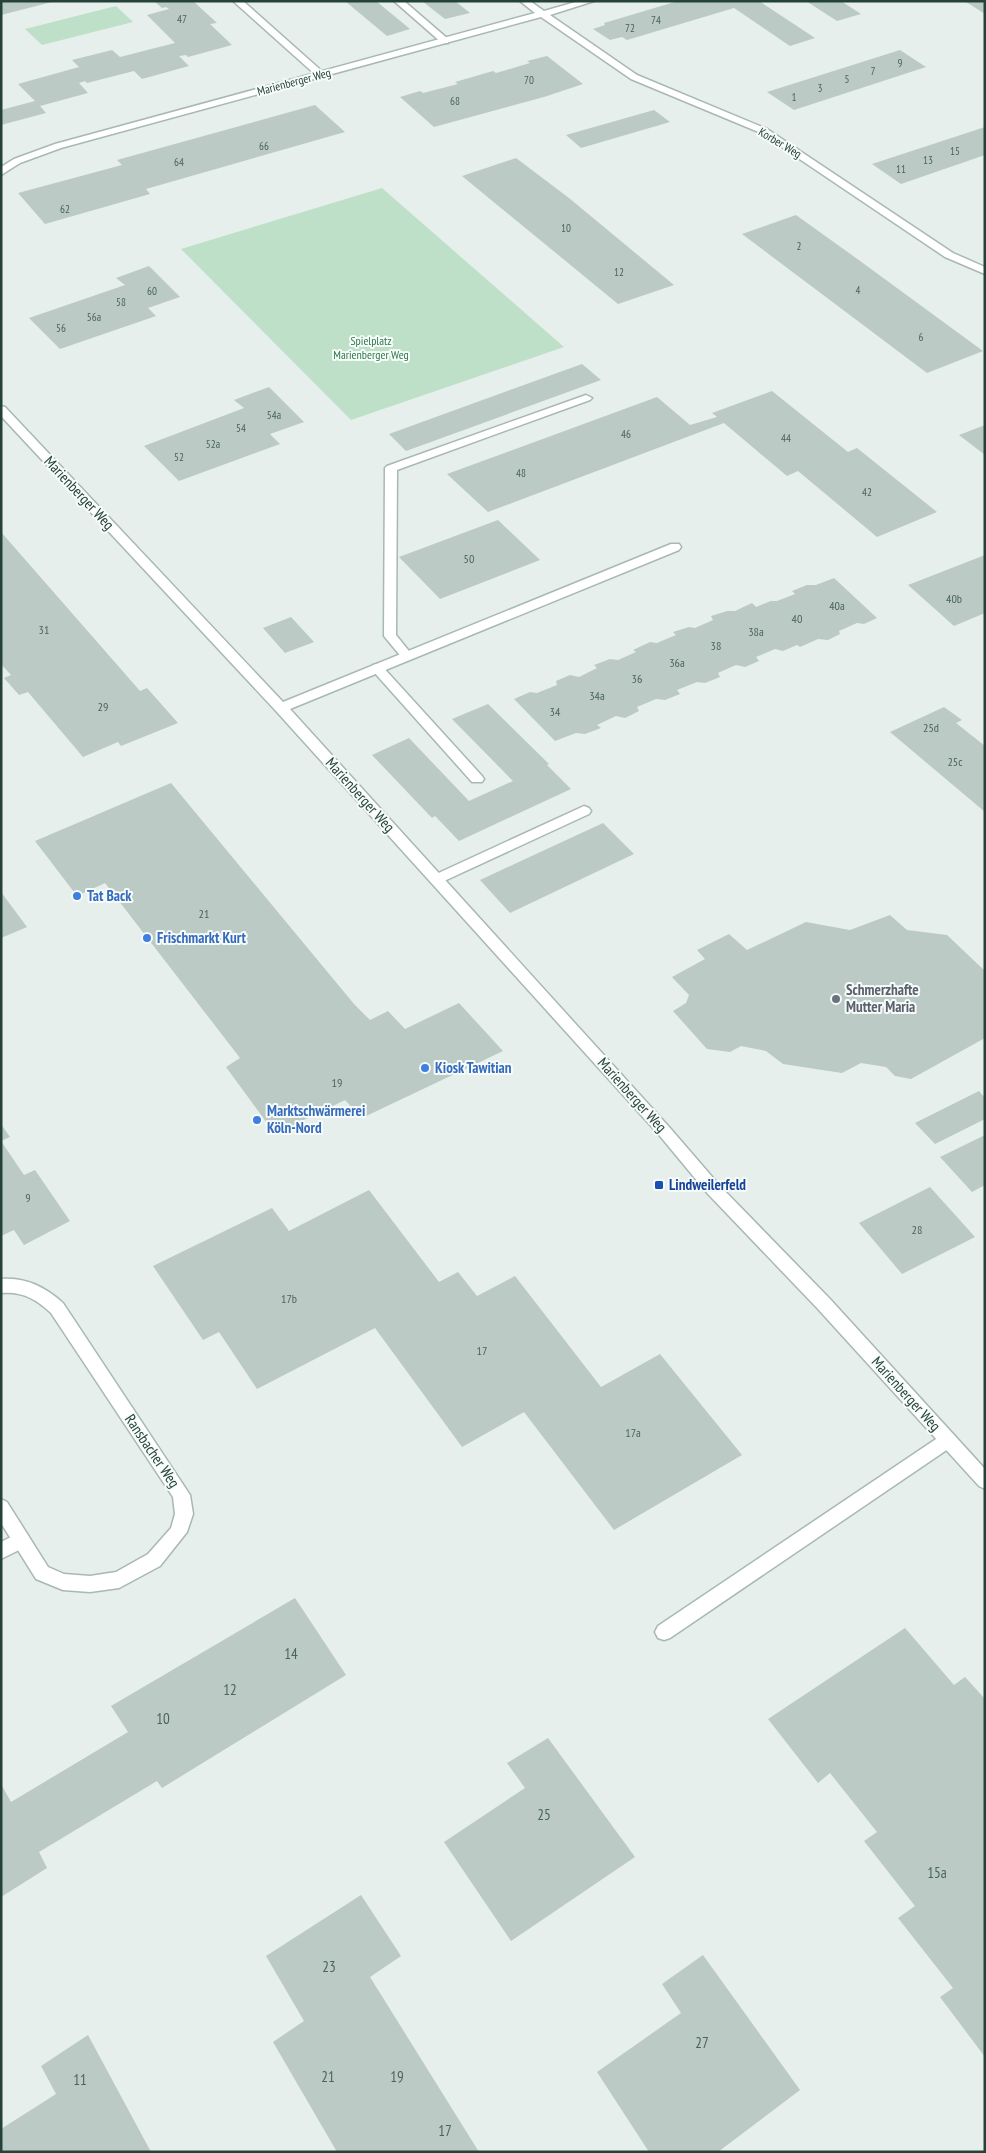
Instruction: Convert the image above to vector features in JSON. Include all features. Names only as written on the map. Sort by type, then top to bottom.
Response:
[{"type":"street","points":[[237,1],[321,75]]},
{"type":"street","points":[[398,1],[445,41]]},
{"type":"street","name":"Korber Weg","points":[[524,1],[634,76],[659,90],[764,131],[949,255],[985,271]]},
{"type":"street","name":"Marienberger Weg","points":[[1,172],[17,162],[58,146],[590,1]]},
{"type":"street","points":[[408,656],[390,636],[391,468],[586,398]]},
{"type":"street","name":"Marienberger Weg","points":[[1,409],[281,708],[437,879],[714,1190],[824,1304],[985,1480]]},
{"type":"street","points":[[281,708],[675,547]]},
{"type":"street","points":[[377,668],[477,779]]},
{"type":"street","points":[[437,879],[584,811]]},
{"type":"street","name":"Ransbacher Weg","points":[[1,1286],[26,1287],[42,1295],[58,1308],[181,1495],[184,1514],[178,1532],[154,1560],[119,1580],[90,1584],[63,1582],[42,1573],[1,1507]]},
{"type":"street","points":[[664,1632],[948,1440]]},
{"type":"street","points":[[1,1551],[21,1540]]},
{"type":"green space","points":[[116,6],[133,22],[42,45],[25,29]]},
{"type":"green space","name":"Spielplatz Marienberger Weg","points":[[382,188],[564,347],[351,420],[181,249]]},
{"type":"building","points":[[1,1],[52,1],[52,2],[1,15]]},
{"type":"building","points":[[154,1],[193,1],[217,23],[210,24],[232,45],[188,57],[186,55],[179,56],[189,66],[142,79],[134,71],[87,83],[85,81],[79,83],[88,93],[40,106],[46,113],[1,125],[1,110],[35,101],[18,84],[79,67],[72,60],[112,50],[120,57],[175,43],[147,15],[169,9],[166,7],[162,8]]},
{"type":"building","points":[[345,1],[376,1],[410,29],[387,36]]},
{"type":"building","points":[[422,1],[455,1],[470,13],[445,19]]},
{"type":"building","points":[[678,1],[759,1],[815,38],[790,46],[734,8],[627,40],[622,37],[610,40],[593,29],[605,25],[604,23]]},
{"type":"building","points":[[806,1],[841,1],[861,14],[837,21]]},
{"type":"building","points":[[964,1],[985,1],[985,14],[971,5]]},
{"type":"building","points":[[900,50],[926,67],[794,110],[767,92]]},
{"type":"building","points":[[547,56],[583,84],[544,97],[434,127],[400,97],[458,84],[455,82],[493,71],[496,73],[530,63],[527,61]]},
{"type":"building","points":[[315,105],[345,132],[146,189],[150,194],[45,224],[18,193],[122,165],[117,160]]},
{"type":"building","points":[[654,110],[670,122],[581,148],[566,135]]},
{"type":"building","points":[[985,127],[985,155],[901,184],[872,164]]},
{"type":"building","points":[[516,158],[569,198],[674,285],[618,304],[462,176]]},
{"type":"building","points":[[796,215],[983,351],[927,373],[742,234]]},
{"type":"building","points":[[149,266],[180,297],[148,308],[156,316],[60,349],[29,318],[125,285],[116,278]]},
{"type":"building","points":[[582,364],[601,380],[406,451],[389,434]]},
{"type":"building","points":[[269,387],[304,422],[270,434],[280,444],[179,481],[144,446],[244,408],[234,400]]},
{"type":"building","points":[[772,391],[848,452],[857,448],[937,512],[877,537],[798,471],[787,476],[724,423],[488,512],[447,474],[657,397],[690,425],[717,417],[712,413]]},
{"type":"building","points":[[985,425],[985,455],[959,435]]},
{"type":"building","points":[[498,520],[540,560],[440,599],[399,557]]},
{"type":"building","points":[[1,532],[140,691],[147,688],[178,723],[121,746],[118,742],[83,757],[28,692],[19,695],[4,678],[11,675],[1,664]]},
{"type":"building","points":[[985,555],[985,613],[954,626],[908,585]]},
{"type":"building","points":[[834,578],[877,618],[864,624],[857,623],[839,631],[840,634],[828,640],[818,639],[800,647],[797,645],[783,651],[775,649],[756,657],[759,661],[745,667],[736,665],[718,673],[720,677],[705,683],[697,682],[677,690],[680,694],[665,700],[656,699],[637,707],[639,711],[625,718],[616,716],[597,725],[601,728],[585,734],[576,733],[555,741],[514,699],[530,692],[537,693],[557,685],[556,681],[570,675],[579,677],[597,668],[594,665],[610,659],[618,660],[636,652],[633,650],[650,642],[657,643],[676,635],[673,632],[689,627],[695,628],[713,620],[711,616],[727,611],[735,611],[752,603],[756,607],[771,601],[777,601],[795,594],[792,591]]},
{"type":"building","points":[[291,617],[314,642],[285,653],[263,628]]},
{"type":"building","points":[[488,704],[549,764],[547,765],[571,789],[459,841],[435,816],[432,818],[372,755],[409,738],[469,801],[513,781],[452,719]]},
{"type":"building","points":[[944,707],[962,720],[956,723],[985,746],[985,812],[890,732]]},
{"type":"building","points":[[171,783],[354,1004],[370,1020],[388,1011],[405,1029],[459,1003],[503,1051],[362,1118],[345,1100],[275,1134],[226,1067],[240,1058],[105,883],[77,896],[35,841]]},
{"type":"building","points":[[603,823],[634,854],[510,913],[480,880]]},
{"type":"building","points":[[1,892],[27,927],[1,938]]},
{"type":"building","name":"Schmerzhafte Mutter Maria","points":[[890,915],[907,930],[947,935],[985,971],[985,1038],[911,1079],[895,1076],[886,1067],[861,1063],[842,1073],[783,1064],[766,1051],[741,1046],[730,1052],[707,1049],[673,1011],[686,1003],[689,995],[672,977],[705,959],[697,950],[729,934],[747,950],[806,922],[850,930]]},
{"type":"building","points":[[979,1091],[985,1098],[985,1119],[935,1144],[915,1123]]},
{"type":"building","points":[[1,1124],[10,1137],[1,1141]]},
{"type":"building","points":[[985,1135],[985,1185],[972,1192],[940,1157]]},
{"type":"building","points":[[1,1141],[24,1175],[35,1170],[70,1221],[24,1245],[14,1230],[1,1236]]},
{"type":"building","points":[[930,1187],[975,1237],[902,1274],[859,1223]]},
{"type":"building","points":[[369,1190],[439,1282],[458,1272],[477,1296],[515,1276],[601,1387],[660,1354],[742,1455],[614,1530],[524,1412],[462,1447],[375,1328],[257,1389],[219,1332],[203,1340],[153,1266],[272,1208],[289,1231]]},
{"type":"building","points":[[295,1598],[346,1675],[162,1788],[157,1781],[39,1852],[47,1868],[1,1897],[1,1784],[11,1802],[128,1732],[111,1706]]},
{"type":"building","points":[[905,1628],[954,1685],[965,1677],[985,1699],[985,2057],[940,1997],[953,1988],[898,1918],[915,1906],[864,1841],[877,1832],[830,1773],[818,1783],[768,1719]]},
{"type":"building","points":[[548,1738],[635,1857],[511,1941],[444,1842],[525,1788],[507,1763]]},
{"type":"building","points":[[361,1895],[401,1956],[370,1977],[479,2152],[337,2152],[273,2042],[304,2021],[266,1956]]},
{"type":"building","points":[[703,1955],[800,2090],[718,2152],[649,2152],[597,2072],[681,2013],[662,1984]]},
{"type":"building","points":[[88,2035],[151,2152],[1,2152],[1,2129],[56,2094],[41,2066]]},
{"type":"place","name":"Tat Back","points":[[77,896]]},
{"type":"place","name":"Frischmarkt Kurt","points":[[147,938]]},
{"type":"place","name":"Schmerzhafte Mutter Maria","points":[[836,999]]},
{"type":"place","name":"Kiosk Tawitian","points":[[425,1068]]},
{"type":"place","name":"Marktschwärmerei Köln-Nord","points":[[257,1120]]},
{"type":"place","name":"Lindweilerfeld","points":[[659,1185]]}]
